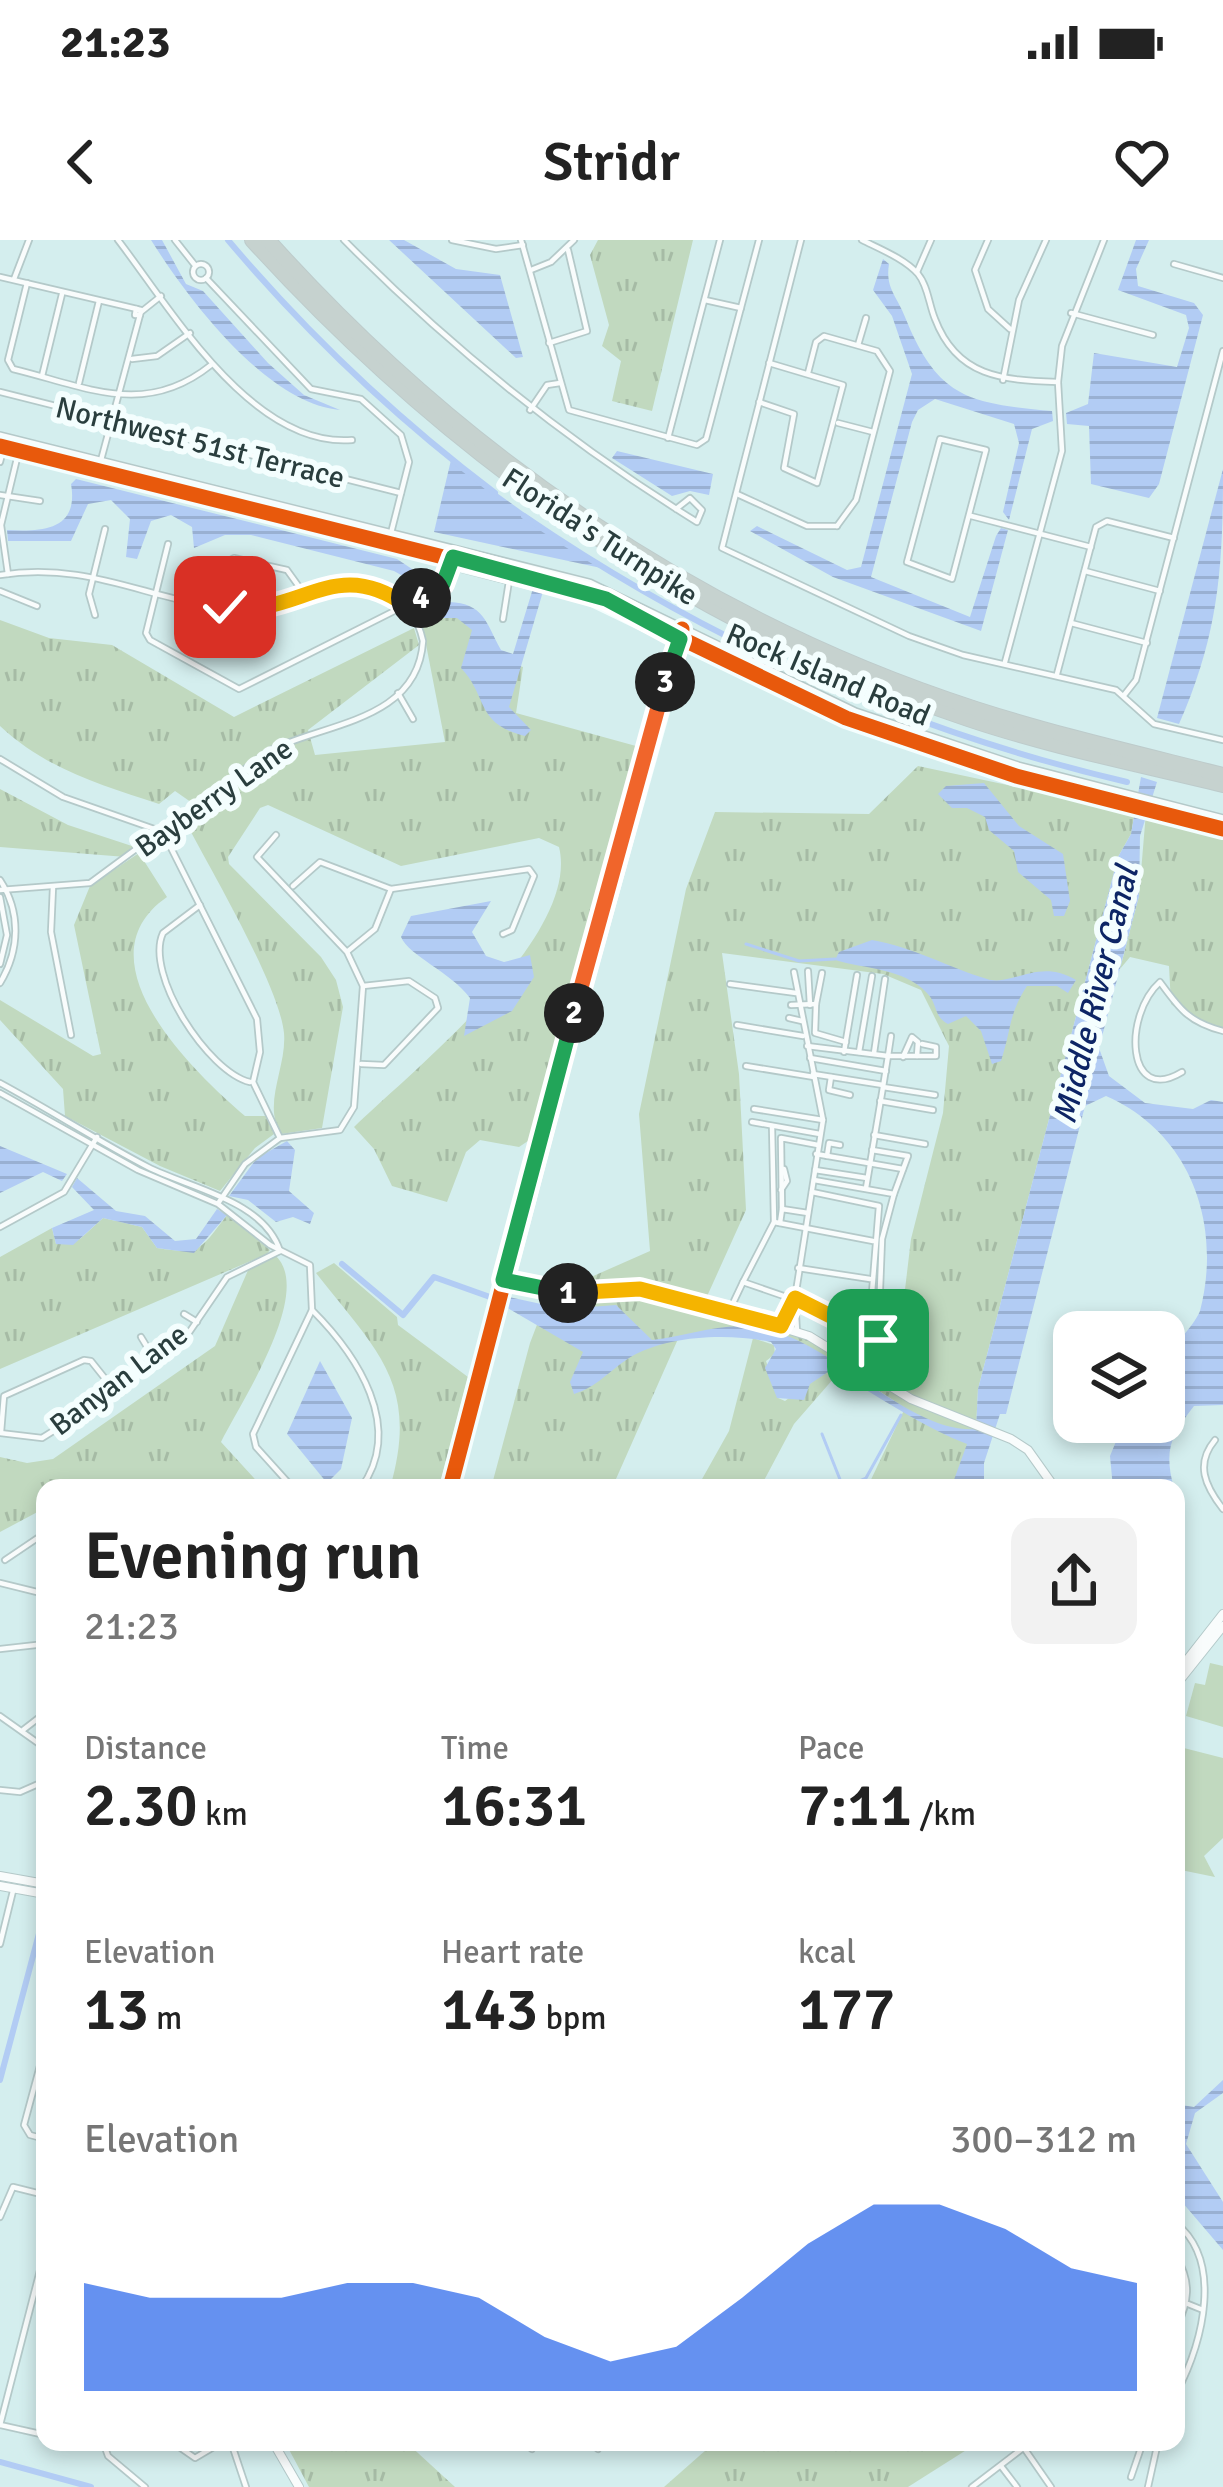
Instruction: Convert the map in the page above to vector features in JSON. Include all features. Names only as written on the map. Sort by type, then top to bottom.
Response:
[{"type":"highway","name":"Florida's Turnpike","points":[[252,240],[395,387],[490,466],[632,564],[807,656],[973,721],[1223,775]]},
{"type":"highway","name":"Florida's Turnpike","points":[[268,240],[400,376],[478,442],[658,565],[738,610],[895,680],[1143,760]]},
{"type":"highway","name":"Florida's Turnpike","points":[[1164,765],[1223,785]]},
{"type":"main road","name":"Rock Island Road","points":[[3,442],[391,533],[453,557]]},
{"type":"main road","name":"Rock Island Road","points":[[98,465],[615,599],[855,712],[1018,767],[1223,825]]},
{"type":"street","points":[[14,280],[29,240]]},
{"type":"street","points":[[118,240],[213,363],[248,400],[302,433],[334,442],[352,440]]},
{"type":"street","points":[[175,240],[194,264],[194,276],[206,278],[311,389],[361,399],[401,435],[409,456],[391,533]]},
{"type":"street","points":[[344,240],[443,338],[530,410],[676,509]]},
{"type":"street","points":[[452,240],[496,249],[522,242],[568,410],[703,444],[759,240]]},
{"type":"street","points":[[531,270],[568,250],[574,240]]},
{"type":"street","points":[[668,438],[720,240]]},
{"type":"street","points":[[801,240],[722,548],[909,636],[963,655],[1125,694],[1148,720],[1223,740]]},
{"type":"street","points":[[863,240],[917,272],[936,323],[958,358],[978,373],[1004,380],[1058,382]]},
{"type":"street","points":[[917,272],[931,240]]},
{"type":"street","points":[[988,240],[977,264],[988,309],[1010,329]]},
{"type":"street","points":[[1004,380],[1010,329],[1046,240]]},
{"type":"street","points":[[1005,662],[1061,451],[1058,382],[1071,313],[1104,240]]},
{"type":"street","points":[[549,343],[587,331],[568,250]]},
{"type":"street","points":[[194,264],[207,266],[206,278]]},
{"type":"street","points":[[1174,265],[1223,278]]},
{"type":"street","points":[[0,277],[139,313]]},
{"type":"street","points":[[27,284],[9,366],[120,395],[170,392],[213,363]]},
{"type":"street","points":[[42,376],[63,292]]},
{"type":"street","points":[[98,465],[139,313],[161,296]]},
{"type":"street","points":[[704,300],[741,308]]},
{"type":"street","points":[[79,385],[99,302]]},
{"type":"street","points":[[1071,313],[1153,335]]},
{"type":"street","points":[[858,345],[866,318]]},
{"type":"street","points":[[129,358],[158,356],[190,333]]},
{"type":"street","points":[[808,373],[820,338],[858,345],[884,357],[890,371],[856,500],[837,526]]},
{"type":"street","points":[[1125,694],[1136,680],[1147,643],[1223,351]]},
{"type":"street","points":[[759,402],[794,414],[784,468],[817,483],[843,385],[769,363]]},
{"type":"street","points":[[530,410],[548,386],[560,383]]},
{"type":"street","name":"Northwest 51st Terrace","points":[[0,392],[401,493]]},
{"type":"street","points":[[836,422],[873,432]]},
{"type":"street","points":[[940,439],[986,450],[971,516],[952,579],[907,562],[940,439]]},
{"type":"street","points":[[0,462],[3,442]]},
{"type":"street","points":[[20,446],[3,495],[4,575],[53,569],[93,574],[237,609],[263,609],[344,583],[385,593],[407,606],[420,629],[422,656],[398,693],[413,718]]},
{"type":"street","points":[[735,493],[807,526],[837,526]]},
{"type":"street","points":[[3,495],[40,501]]},
{"type":"street","points":[[971,516],[1091,547]]},
{"type":"street","points":[[1057,676],[1101,523],[1174,538]]},
{"type":"street","points":[[837,526],[841,537]]},
{"type":"street","points":[[95,615],[89,608],[105,529]]},
{"type":"street","points":[[168,544],[146,633],[150,640],[239,688],[443,584],[453,557],[509,580],[503,620]]},
{"type":"street","points":[[207,603],[219,566],[233,558],[287,570],[305,595]]},
{"type":"street","points":[[1085,571],[1160,591]]},
{"type":"street","points":[[0,591],[37,606]]},
{"type":"street","points":[[232,629],[237,609]]},
{"type":"street","points":[[1071,623],[1147,643]]},
{"type":"street","points":[[451,1479],[681,634]]},
{"type":"street","name":"Bayberry Lane","points":[[2,892],[90,883],[268,752],[291,739],[358,722],[398,693]]},
{"type":"street","points":[[0,759],[63,797],[163,832],[256,1019],[260,1052],[253,1082],[280,1138]]},
{"type":"street","points":[[218,1204],[245,1164],[280,1138],[340,1130],[354,1107],[363,986],[347,952],[292,887],[257,857],[276,836]]},
{"type":"street","points":[[292,887],[320,862],[391,889],[529,869],[534,876],[530,891],[512,930],[502,934]]},
{"type":"street","points":[[0,880],[7,935],[0,964]]},
{"type":"street","points":[[53,887],[51,932],[71,1035]]},
{"type":"street","points":[[347,952],[375,929],[391,889]]},
{"type":"street","points":[[0,983],[16,940],[15,913],[2,892]]},
{"type":"street","points":[[200,905],[163,932],[157,964],[191,1030],[233,1076],[253,1082]]},
{"type":"street","points":[[808,971],[815,1033],[846,1042]]},
{"type":"street","points":[[794,972],[795,1006],[823,1120],[798,1268],[797,1332]]},
{"type":"street","points":[[813,1004],[822,973]]},
{"type":"street","points":[[844,1052],[857,975]]},
{"type":"street","points":[[859,1052],[872,976]]},
{"type":"street","points":[[874,1053],[885,979]]},
{"type":"street","points":[[360,1064],[385,1065],[438,1008],[435,998],[409,981],[363,986]]},
{"type":"street","points":[[1182,1072],[1161,1078],[1145,1070],[1133,1055],[1142,1004],[1160,982],[1172,1004],[1191,1020],[1223,1030]]},
{"type":"street","points":[[730,984],[796,993]]},
{"type":"street","points":[[795,1006],[813,1004]]},
{"type":"street","points":[[789,1018],[802,1021]]},
{"type":"street","points":[[737,1025],[805,1037]]},
{"type":"street","points":[[866,1188],[891,1036]]},
{"type":"street","points":[[903,1057],[912,1037],[918,1042],[917,1055]]},
{"type":"street","points":[[807,1046],[888,1056],[936,1056],[936,1047],[922,1044]]},
{"type":"street","points":[[810,1058],[886,1071]]},
{"type":"street","points":[[746,1066],[935,1095]]},
{"type":"street","points":[[831,1077],[829,1090],[850,1095]]},
{"type":"street","points":[[0,1083],[150,1168],[222,1197],[271,1234],[280,1250]]},
{"type":"street","points":[[0,1093],[92,1145],[218,1204],[280,1250],[310,1265],[312,1310],[254,1434],[256,1447],[285,1479]]},
{"type":"street","points":[[880,1101],[934,1110]]},
{"type":"street","points":[[754,1109],[823,1120]]},
{"type":"street","points":[[752,1123],[820,1134]]},
{"type":"street","points":[[772,1126],[777,1223]]},
{"type":"street","points":[[874,1135],[925,1144]]},
{"type":"street","points":[[0,1227],[64,1192],[97,1137]]},
{"type":"street","points":[[771,1137],[818,1145]]},
{"type":"street","points":[[734,1300],[782,1209],[781,1190],[788,1181],[781,1138]]},
{"type":"street","points":[[827,1156],[829,1143],[840,1145]]},
{"type":"street","points":[[872,1150],[908,1156],[882,1239],[874,1364]]},
{"type":"street","points":[[817,1154],[903,1169]]},
{"type":"street","points":[[815,1170],[867,1178]]},
{"type":"street","points":[[814,1180],[894,1194]]},
{"type":"street","points":[[812,1192],[879,1206],[869,1317],[860,1330]]},
{"type":"street","points":[[782,1209],[808,1213]]},
{"type":"street","points":[[777,1223],[873,1241]]},
{"type":"street","name":"Banyan Lane","points":[[1,1433],[42,1438],[115,1391],[197,1322],[226,1277],[280,1250]]},
{"type":"street","points":[[798,1268],[871,1279]]},
{"type":"street","points":[[503,1280],[549,1292],[659,1292],[781,1326],[911,1399],[994,1431],[1028,1450],[1049,1479]]},
{"type":"street","points":[[743,1282],[795,1298],[878,1340]]},
{"type":"street","points":[[781,1326],[795,1298]]},
{"type":"street","points":[[788,1309],[798,1311]]},
{"type":"street","points":[[312,1310],[377,1405],[380,1432],[364,1479]]},
{"type":"street","points":[[184,1314],[197,1322]]},
{"type":"street","points":[[141,1337],[155,1360]]},
{"type":"street","points":[[1,1433],[4,1396],[84,1360],[91,1361],[115,1391]]},
{"type":"street","points":[[1215,1440],[1204,1453],[1203,1471],[1223,1509]]},
{"type":"street","points":[[5,1560],[36,1539]]},
{"type":"street","points":[[0,1582],[36,1592]]},
{"type":"street","points":[[1185,1663],[1223,1614]]},
{"type":"street","points":[[1185,1674],[1223,1626]]},
{"type":"street","points":[[0,1649],[36,1645]]},
{"type":"street","points":[[0,1716],[36,1741]]},
{"type":"street","points":[[22,1730],[36,1720]]},
{"type":"street","points":[[0,1790],[20,1792],[36,1785]]},
{"type":"street","points":[[0,1876],[36,1882]]},
{"type":"street","points":[[0,1886],[36,1892]]},
{"type":"street","points":[[0,1944],[14,1887]]},
{"type":"street","points":[[36,2087],[26,2132],[36,2136]]},
{"type":"street","points":[[0,2217],[10,2189],[36,2193]]},
{"type":"street","points":[[1185,2228],[1210,2251]]},
{"type":"street","points":[[1185,2272],[1185,2310]]},
{"type":"street","points":[[36,2286],[0,2425],[36,2432]]},
{"type":"street","points":[[1187,2306],[1203,2310]]},
{"type":"street","points":[[1185,2377],[1211,2329]]},
{"type":"street","points":[[109,2451],[145,2487]]},
{"type":"street","points":[[234,2451],[246,2487]]},
{"type":"street","points":[[278,2451],[299,2487]]},
{"type":"street","points":[[972,2487],[1019,2451]]},
{"type":"street","points":[[1027,2451],[1051,2487]]},
{"type":"street","points":[[1131,2477],[1140,2451]]},
{"type":"street","points":[[1148,2487],[1157,2451]]},
{"type":"street","points":[[1001,2466],[1017,2487]]},
{"type":"green space","points":[[598,240],[693,240],[652,411],[612,401],[621,361],[602,346],[609,325],[590,255]]},
{"type":"green space","points":[[463,610],[505,661],[523,667],[516,713],[636,746],[531,1139],[519,1147],[480,1140],[466,1152],[447,1202],[392,1186],[374,1149],[354,1127],[451,1037],[519,960],[545,920],[559,882],[559,847],[539,838],[401,866],[268,805],[260,808],[228,857],[229,864],[321,957],[336,980],[343,1007],[322,1128],[281,1134],[274,1110],[284,1046],[279,1012],[257,957],[184,819],[198,807],[175,791],[159,804],[75,774],[36,754],[0,726],[0,620],[49,638],[112,645],[234,717],[414,628],[419,645],[308,730],[315,755],[445,742],[422,624]]},
{"type":"green space","points":[[918,766],[1135,812],[1131,834],[1118,857],[978,1389],[976,1429],[955,1479],[871,1479],[905,1408],[799,1347],[743,1334],[712,1334],[678,1339],[616,1479],[493,1479],[530,1343],[548,1296],[650,1251],[639,1114],[686,889],[715,812],[869,814]],"holes":[[[722,953],[883,974],[921,990],[949,1046],[943,1113],[911,1239],[894,1382],[904,1393],[809,1336],[704,1303],[746,1210],[739,1074]]]},
{"type":"green space","points":[[0,789],[68,825],[138,848],[126,857],[0,847]]},
{"type":"green space","points":[[1146,812],[1223,831],[1223,1031],[1191,1020],[1171,1004],[1169,966],[1130,957],[1120,969],[1139,896]]},
{"type":"green space","points":[[139,853],[167,897],[142,922],[134,951],[138,982],[152,1013],[198,1072],[245,1116],[266,1116],[274,1134],[255,1148],[220,1191],[160,1166],[65,1116],[63,1089],[0,1020],[0,1000],[93,1056],[101,1054],[74,925],[90,886]]},
{"type":"green space","points":[[227,1215],[270,1250],[267,1254],[0,1369],[0,1257],[52,1228],[56,1244],[80,1239],[103,1218],[142,1227],[157,1248],[191,1250],[205,1243]]},
{"type":"green space","points":[[275,1255],[285,1272],[286,1294],[270,1347],[221,1442],[255,1479],[36,1479],[36,1513],[0,1532],[0,1457],[27,1463],[53,1459],[215,1346],[249,1268]]},
{"type":"green space","points":[[334,1263],[397,1317],[398,1325],[468,1377],[441,1479],[392,1479],[400,1422],[396,1395],[374,1348],[316,1273]]},
{"type":"green space","points":[[753,1338],[774,1345],[775,1354],[766,1361],[778,1398],[785,1401],[830,1367],[841,1370],[794,1424],[765,1479],[702,1479],[729,1431]]},
{"type":"green space","points":[[1210,1663],[1223,1666],[1223,1727],[1186,1716],[1195,1683],[1205,1685]]},
{"type":"green space","points":[[1185,1748],[1223,1758],[1223,1838],[1204,1856],[1215,1877],[1185,1871]]},
{"type":"green space","points":[[290,2451],[416,2451],[455,2487],[309,2487]]},
{"type":"green space","points":[[705,2451],[965,2451],[908,2487],[664,2487]]},
{"type":"water","points":[[151,240],[162,240],[186,284],[203,291],[268,363],[304,395],[340,410],[312,403],[258,369],[208,318]]},
{"type":"water","points":[[389,240],[404,240],[456,269],[500,275],[523,357],[516,358]]},
{"type":"water","points":[[1136,240],[1149,240],[1136,269],[1138,286],[1194,303],[1203,315],[1159,484],[1149,498],[1091,484],[1089,426],[1067,424],[1066,413],[1088,404],[1094,353],[1177,367],[1189,328],[1186,315],[1118,290]]},
{"type":"water","points":[[883,259],[889,264],[890,286],[917,344],[944,381],[978,399],[1052,411],[1053,421],[1032,429],[1009,520],[1003,512],[1019,443],[1014,424],[935,399],[918,410],[912,422],[871,577],[970,617],[996,536],[1001,528],[1008,530],[981,631],[833,577],[750,531],[757,526],[847,570],[861,567],[912,374],[892,316],[873,290]]},
{"type":"water","points":[[617,451],[713,474],[709,495],[690,491],[672,496],[612,458]]},
{"type":"water","points":[[451,460],[601,568],[434,532]]},
{"type":"water","points":[[1223,469],[1216,599],[1203,660],[1179,724],[1157,718]]},
{"type":"water","points":[[76,479],[397,559],[436,585],[427,590],[394,571],[251,535],[225,535],[194,548],[192,527],[171,515],[151,521],[137,559],[126,557],[130,519],[111,500],[88,504],[71,541],[8,541],[7,530],[45,528],[64,519]]},
{"type":"water","points":[[534,585],[544,588],[509,707],[531,730],[525,736],[490,717],[461,668],[472,630],[457,618],[443,618],[432,597],[442,592],[449,602],[470,606],[487,623],[501,650],[513,654]]},
{"type":"water","name":"Middle River Canal","points":[[1141,777],[1157,782],[1140,836],[1139,896],[1099,1048],[1109,1076],[1145,1103],[1193,1109],[1211,1100],[1223,1102],[1223,1405],[1194,1406],[1185,1418],[1185,1334],[1200,1311],[1206,1278],[1207,1245],[1193,1184],[1159,1132],[1106,1096],[1085,1106],[1006,1414],[1000,1414],[984,1463],[984,1479],[954,1479],[967,1444],[910,1416],[834,1368],[810,1384],[804,1400],[777,1398],[765,1368],[776,1349],[771,1342],[736,1337],[679,1340],[644,1350],[574,1394],[570,1382],[583,1352],[506,1307],[509,1297],[564,1309],[616,1305],[652,1340],[719,1328],[761,1328],[816,1350],[924,1417],[950,1427],[976,1429],[978,1389],[1118,857],[1131,834]]},
{"type":"water","points":[[984,783],[1019,826],[1063,854],[1070,901],[1064,916],[1054,916],[1051,900],[1018,872],[1014,851],[989,830],[985,817],[967,808],[952,808],[938,794],[946,786]]},
{"type":"water","points":[[491,901],[472,932],[486,956],[504,962],[530,955],[534,977],[512,1011],[464,1036],[470,998],[401,937],[411,916]]},
{"type":"water","points":[[872,940],[987,979],[1050,971],[1076,980],[1068,993],[1057,986],[1027,986],[1013,1014],[1001,1061],[992,1064],[981,1031],[966,1016],[948,1024],[918,985],[883,970],[835,960],[839,952]]},
{"type":"water","points":[[287,1141],[295,1150],[289,1191],[314,1213],[310,1224],[293,1217],[276,1222],[248,1200],[229,1196],[257,1158]]},
{"type":"water","points":[[0,1146],[67,1174],[62,1181],[43,1172],[0,1193]]},
{"type":"water","points":[[77,1178],[116,1211],[145,1216],[175,1241],[196,1239],[217,1209],[227,1215],[194,1253],[157,1248],[142,1227],[103,1218],[73,1245],[56,1244],[52,1228],[94,1210],[72,1187]]},
{"type":"water","points":[[320,1361],[352,1418],[341,1469],[331,1479],[324,1479],[287,1434]]},
{"type":"water","points":[[1115,1443],[1172,1443],[1172,1479],[1112,1479],[1110,1456]]},
{"type":"water","points":[[1223,2080],[1223,2093],[1195,2113],[1186,2144],[1223,2202],[1223,2250],[1185,2206],[1185,2106],[1194,2107]]},
{"type":"waterway","points":[[228,240],[354,374],[495,493]]},
{"type":"waterway","points":[[524,516],[666,604],[813,678],[967,737],[1127,782]]},
{"type":"waterway","points":[[746,944],[799,961],[835,959]]},
{"type":"waterway","points":[[342,1264],[403,1315],[434,1277],[490,1297]]},
{"type":"waterway","points":[[864,1479],[901,1415]]},
{"type":"waterway","points":[[822,1434],[840,1479]]},
{"type":"waterway","points":[[0,2080],[36,1945]]},
{"type":"waterway","points":[[0,2462],[91,2487]]},
{"type":"cycle path","points":[[0,446],[587,593],[846,718],[1016,776],[1223,829]]},
{"type":"cycle path","points":[[452,1479],[571,1025],[682,629]]},
{"type":"route","points":[[225,607],[263,609],[332,583],[385,593],[407,606],[443,584],[453,557],[606,599],[680,639],[665,679],[503,1280],[549,1292],[640,1289],[677,1295],[781,1326],[795,1298],[878,1340]]}]
